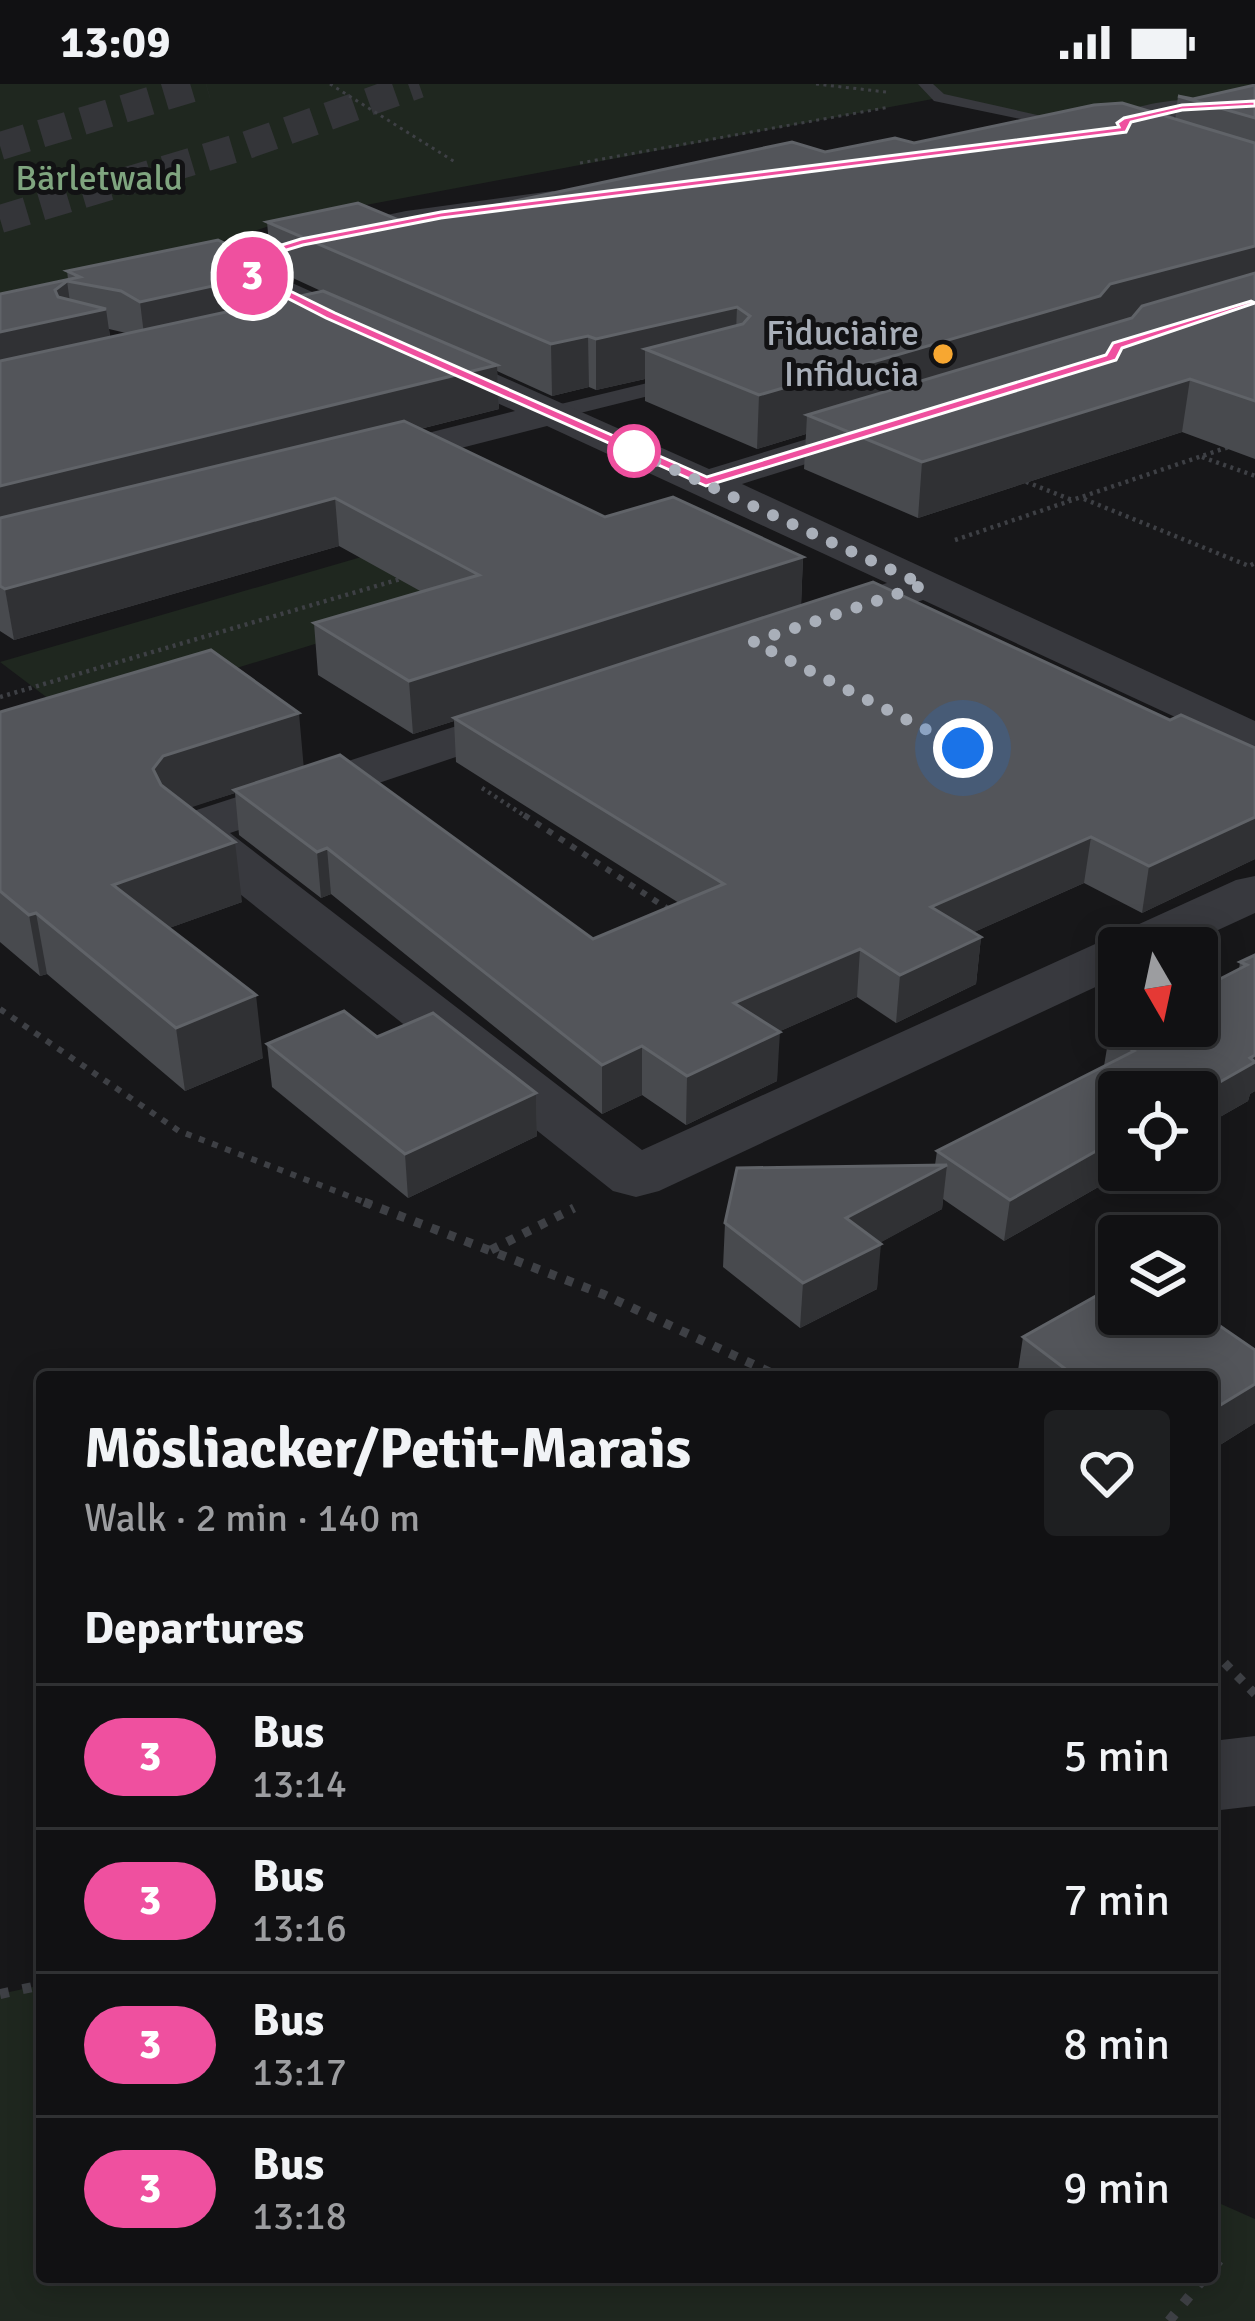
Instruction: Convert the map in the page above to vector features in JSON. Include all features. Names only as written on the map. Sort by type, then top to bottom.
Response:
[{"type":"street","points":[[1008,144],[1127,135],[1253,104]]},
{"type":"street","points":[[580,197],[406,220],[227,264],[330,316],[706,482],[1255,739]]},
{"type":"street","points":[[285,326],[330,316]]},
{"type":"street","points":[[706,482],[932,412]]},
{"type":"street","points":[[320,472],[548,414]]},
{"type":"street","points":[[775,635],[904,574]]},
{"type":"street","points":[[594,694],[191,829],[636,1177],[1098,964]]},
{"type":"street","points":[[1179,927],[1255,892]]},
{"type":"street","points":[[1218,1775],[1255,1771]]},
{"type":"lane","points":[[925,84],[939,98],[1127,135]]},
{"type":"lane","points":[[406,220],[437,233]]},
{"type":"lane","points":[[548,414],[711,373]]},
{"type":"path","points":[[329,84],[430,151],[459,164]]},
{"type":"path","points":[[904,574],[1073,501],[1255,438]]},
{"type":"path","points":[[1202,457],[1255,476]]},
{"type":"path","points":[[1014,477],[1073,501]]},
{"type":"path","points":[[1082,498],[1249,566],[1255,563]]},
{"type":"path","points":[[19,710],[0,697],[422,573]]},
{"type":"path","points":[[425,751],[672,911]]},
{"type":"path","points":[[0,1009],[179,1131],[605,1295],[767,1371]]},
{"type":"path","points":[[490,1251],[636,1177]]},
{"type":"path","points":[[1218,1656],[1255,1694]]},
{"type":"path","points":[[0,1994],[36,1986]]},
{"type":"path","points":[[1169,2321],[1200,2283]]},
{"type":"green space","name":"Bärletwald","points":[[0,84],[1255,84],[1255,104],[1182,108],[1106,131],[938,98],[291,219],[111,273],[0,294]]},
{"type":"green space","points":[[564,498],[650,541],[74,718],[0,662]]},
{"type":"green space","points":[[36,1986],[36,2283],[1218,2283],[1218,2203],[1255,2219],[1255,2321],[0,2321],[0,1994]]},
{"type":"building","points":[[1255,85],[1255,118],[1178,96],[1193,99]]},
{"type":"building","points":[[1122,103],[1255,143],[1255,246],[1110,284],[1100,296],[759,395],[645,349],[743,324],[750,316],[737,307],[596,339],[588,336],[551,344],[267,222],[358,203],[408,224],[792,142],[825,152],[895,138],[914,143]]},
{"type":"building","points":[[218,240],[281,271],[140,302],[121,291],[67,281],[55,290],[58,297],[106,309],[0,332],[0,294],[80,277],[67,271]]},
{"type":"building","points":[[1255,273],[1255,401],[1190,379],[922,462],[807,415],[1132,318],[1142,306]]},
{"type":"building","points":[[323,291],[497,365],[0,486],[0,361]]},
{"type":"building","points":[[404,421],[605,517],[673,497],[803,557],[409,681],[314,623],[479,575],[335,498],[5,589],[0,586],[0,518]]},
{"type":"building","points":[[873,582],[1170,720],[1181,715],[1255,748],[1255,817],[1149,866],[1091,837],[931,907],[981,937],[900,975],[860,949],[734,1003],[780,1032],[687,1076],[642,1046],[602,1065],[327,848],[317,852],[234,790],[340,755],[593,939],[724,884],[454,718]]},
{"type":"building","points":[[211,650],[299,713],[163,756],[153,769],[161,785],[235,842],[113,885],[256,995],[176,1028],[36,913],[29,915],[0,891],[0,712]]},
{"type":"building","points":[[1255,955],[1255,1055],[1250,1058],[1255,1062],[1218,1083],[1218,1071],[1098,1071],[1098,1150],[1010,1200],[937,1151],[1134,1051],[1127,1047],[1218,1047],[1218,980],[1247,965],[1240,962]]},
{"type":"building","points":[[344,1011],[377,1037],[433,1013],[536,1093],[405,1154],[267,1044]]},
{"type":"building","points":[[947,1165],[846,1218],[881,1244],[803,1283],[725,1223],[737,1168]]},
{"type":"building","points":[[1098,1295],[1098,1335],[1218,1335],[1218,1325],[1255,1350],[1255,1384],[1218,1406],[1218,1371],[1068,1371],[1023,1337]]},
{"type":"tunnel","points":[[0,146],[206,84]]},
{"type":"tunnel","points":[[0,219],[247,145],[419,84]]},
{"type":"bus line","name":"3","points":[[1255,104],[1182,107],[1127,120],[1121,123],[1126,129],[441,215],[301,242],[227,264],[330,316],[706,482],[1112,357],[1117,345],[1255,303]]},
{"type":"place","name":"Fiduciaire Infiducia","points":[[943,354]]},
{"type":"route","points":[[634,451],[625,447],[924,585],[753,642],[963,748]]}]
